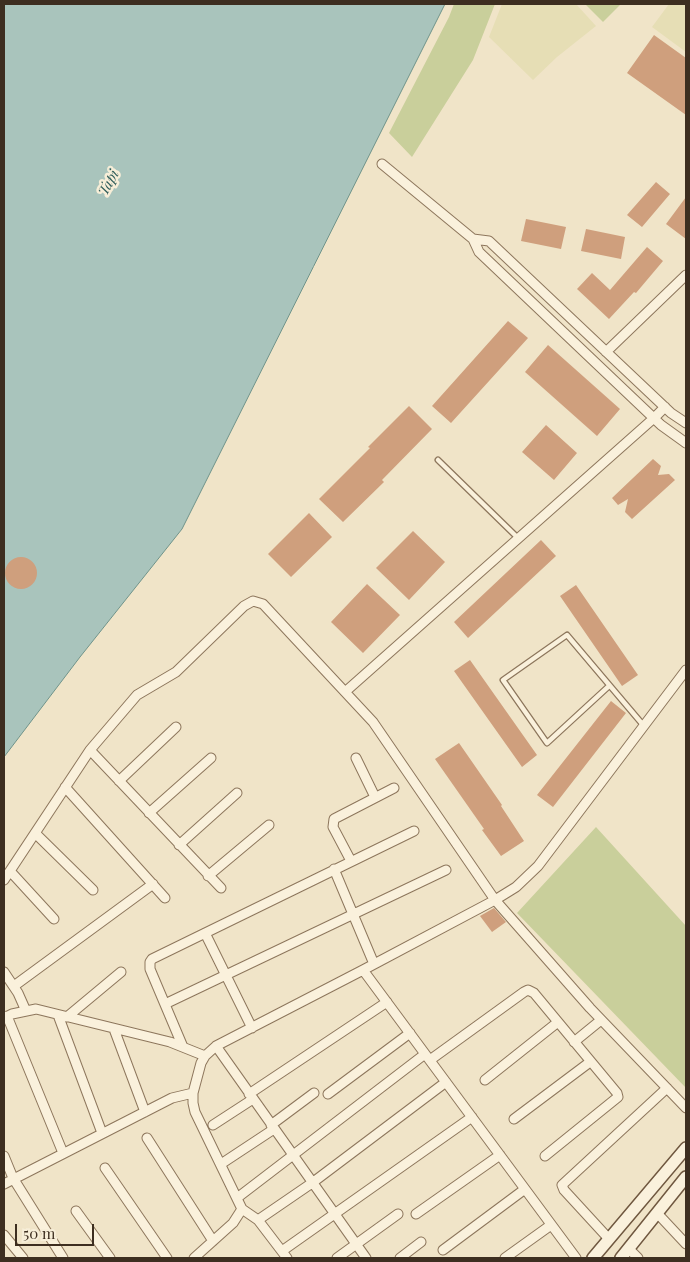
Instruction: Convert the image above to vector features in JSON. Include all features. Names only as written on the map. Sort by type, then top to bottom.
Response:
[{"type":"street","points":[[382,164],[473,239],[479,252],[654,418],[686,443]]},
{"type":"street","points":[[473,239],[489,241],[665,407],[686,424]]},
{"type":"street","points":[[606,352],[686,275]]},
{"type":"street","points":[[345,692],[665,407]]},
{"type":"street","points":[[4,880],[90,750],[137,695],[176,672],[244,606],[253,601],[263,604],[373,722],[495,900],[602,1020],[686,1108]]},
{"type":"street","points":[[472,1117],[334,1214],[284,1255],[258,1220],[242,1209],[195,1112],[193,1093],[201,1063],[216,1046],[495,900],[516,886],[538,866],[686,670]]},
{"type":"street","points":[[119,781],[176,727]]},
{"type":"street","points":[[90,750],[220,888]]},
{"type":"street","points":[[149,813],[211,758]]},
{"type":"street","points":[[356,758],[375,797]]},
{"type":"street","points":[[65,788],[165,898]]},
{"type":"street","points":[[351,861],[333,827],[334,819],[394,788]]},
{"type":"street","points":[[180,845],[237,793]]},
{"type":"street","points":[[208,876],[269,826]]},
{"type":"street","points":[[183,1047],[150,969],[152,959],[414,831]]},
{"type":"street","points":[[34,833],[93,890]]},
{"type":"street","points":[[334,869],[374,964]]},
{"type":"street","points":[[10,870],[54,919]]},
{"type":"street","points":[[165,1004],[446,870]]},
{"type":"street","points":[[14,986],[153,884]]},
{"type":"street","points":[[205,933],[252,1028]]},
{"type":"street","points":[[363,970],[576,1258]]},
{"type":"street","points":[[4,972],[14,986],[26,1011]]},
{"type":"street","points":[[67,1017],[121,972]]},
{"type":"street","points":[[237,1198],[292,1155],[427,1057],[528,990],[534,993],[616,1093],[617,1099],[545,1156]]},
{"type":"street","points":[[213,1125],[251,1096],[387,1002]]},
{"type":"street","points":[[63,1153],[5,1017],[36,1009],[170,1042],[206,1056]]},
{"type":"street","points":[[58,1015],[102,1133]]},
{"type":"street","points":[[574,1042],[602,1020]]},
{"type":"street","points":[[486,1080],[558,1022]]},
{"type":"street","points":[[114,1029],[145,1112]]},
{"type":"street","points":[[328,1094],[410,1033]]},
{"type":"street","points":[[216,1046],[366,1258]]},
{"type":"street","points":[[514,1119],[590,1062]]},
{"type":"street","points":[[258,1220],[312,1183],[446,1082]]},
{"type":"street","points":[[609,1239],[564,1190],[562,1185],[667,1088]]},
{"type":"street","points":[[4,1184],[172,1098],[193,1093]]},
{"type":"street","points":[[221,1164],[272,1127],[314,1093]]},
{"type":"street","points":[[147,1138],[213,1241]]},
{"type":"street","points":[[592,1258],[686,1148]]},
{"type":"street","points":[[416,1214],[500,1155]]},
{"type":"street","points":[[4,1156],[6,1169],[63,1258]]},
{"type":"street","points":[[105,1168],[167,1258]]},
{"type":"street","points":[[621,1258],[685,1181]]},
{"type":"street","points":[[443,1250],[525,1189]]},
{"type":"street","points":[[194,1258],[233,1223],[242,1209]]},
{"type":"street","points":[[76,1211],[110,1258]]},
{"type":"street","points":[[657,1213],[686,1244]]},
{"type":"street","points":[[338,1258],[398,1214]]},
{"type":"street","points":[[505,1258],[551,1225]]},
{"type":"street","points":[[4,1235],[23,1258]]},
{"type":"street","points":[[400,1258],[421,1242]]},
{"type":"street","points":[[629,1249],[638,1258]]},
{"type":"lane","points":[[438,460],[519,538]]},
{"type":"lane","points":[[609,686],[547,743],[503,680],[567,635],[644,726]]},
{"type":"shaded area","points":[[502,4],[576,4],[596,26],[557,57],[533,80],[489,37]]},
{"type":"shaded area","points":[[669,4],[686,4],[686,52],[652,27]]},
{"type":"green space","points":[[454,4],[495,4],[473,60],[412,157],[389,133]]},
{"type":"green space","points":[[585,4],[621,4],[603,22]]},
{"type":"green space","points":[[596,827],[686,926],[686,1088],[517,913]]},
{"type":"water","name":"Tapi","points":[[4,4],[445,4],[182,529],[80,657],[4,757]]},
{"type":"building","points":[[654,35],[686,58],[686,115],[627,73]]},
{"type":"building","points":[[656,182],[670,194],[642,227],[627,215]]},
{"type":"building","points":[[686,197],[686,239],[666,224]]},
{"type":"building","points":[[526,219],[566,227],[561,249],[521,241]]},
{"type":"building","points":[[586,229],[625,237],[621,259],[581,251]]},
{"type":"building","points":[[647,247],[663,261],[636,293],[634,292],[609,319],[577,289],[592,273],[610,290]]},
{"type":"building","points":[[508,321],[528,338],[451,423],[432,406]]},
{"type":"building","points":[[548,345],[620,409],[597,436],[525,372]]},
{"type":"building","points":[[409,406],[432,429],[382,480],[384,482],[343,522],[319,499]]},
{"type":"building","points":[[546,425],[577,453],[554,480],[522,452]]},
{"type":"building","points":[[653,459],[661,466],[658,475],[669,474],[675,480],[632,519],[625,512],[628,499],[618,505],[612,498]]},
{"type":"building","points":[[309,513],[332,537],[291,577],[268,554]]},
{"type":"building","points":[[413,531],[445,562],[409,600],[376,568]]},
{"type":"building","points":[[541,540],[556,556],[468,638],[454,622]]},
{"type":"building","points":[[21,557],[27,558],[32,562],[36,567],[36,579],[32,584],[27,588],[21,589],[15,588],[10,584],[6,579],[5,573],[6,567],[10,562],[15,558]]},
{"type":"building","points":[[367,584],[400,615],[363,653],[331,622]]},
{"type":"building","points":[[576,585],[638,675],[622,686],[560,596]]},
{"type":"building","points":[[470,660],[537,755],[522,767],[454,671]]},
{"type":"building","points":[[611,701],[626,713],[553,807],[537,795]]},
{"type":"building","points":[[459,743],[502,805],[524,841],[501,856],[435,759]]},
{"type":"building","points":[[494,908],[506,922],[492,932],[480,916]]}]
